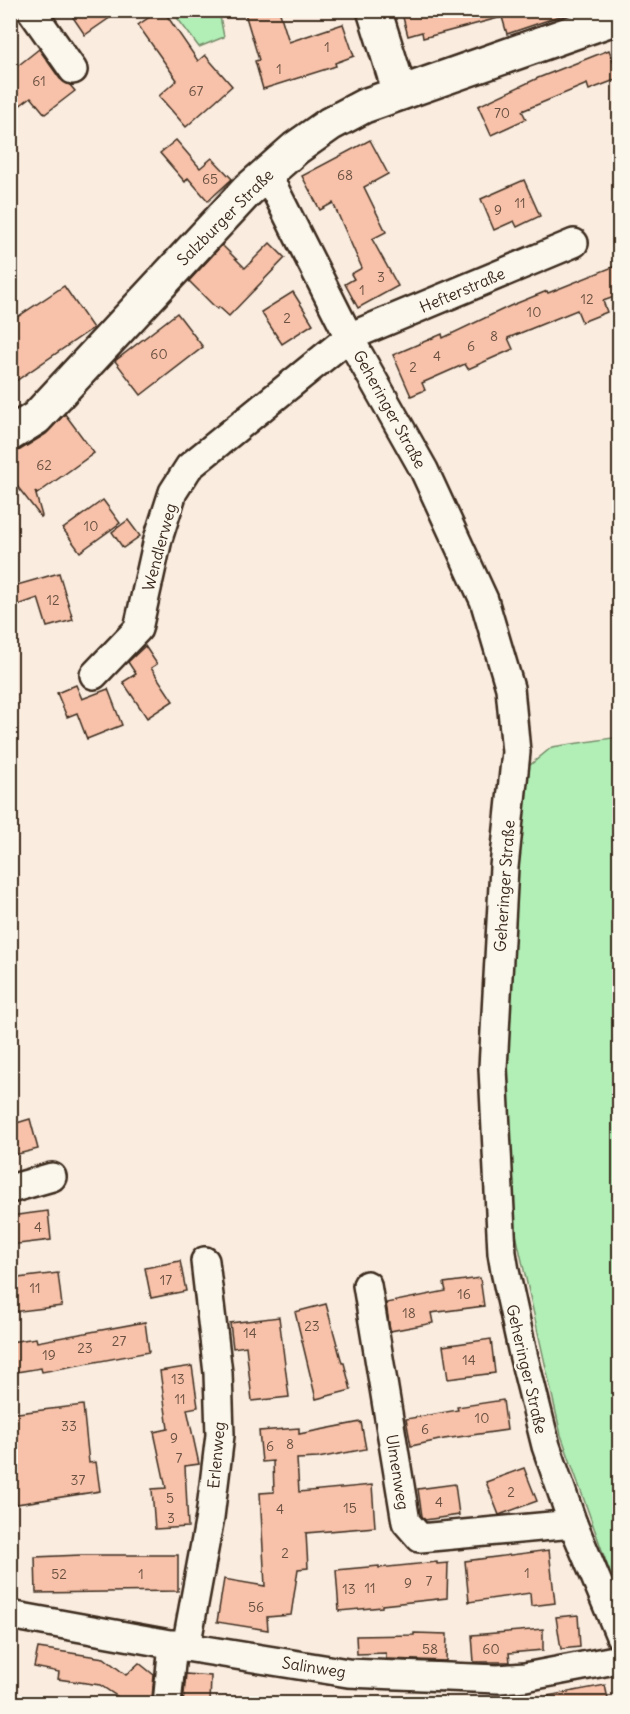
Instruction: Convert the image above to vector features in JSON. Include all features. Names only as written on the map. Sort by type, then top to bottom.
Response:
[{"type":"main road","points":[[374,10],[400,93]]},
{"type":"main road","name":"Salzburger Straße","points":[[10,434],[36,418],[247,191],[296,148],[330,124],[364,106],[620,16]]},
{"type":"street","points":[[31,10],[72,70]]},
{"type":"street","name":"Geheringer Straße","points":[[267,174],[349,337],[424,470],[484,600],[510,688],[516,752],[504,867],[493,1068],[502,1252],[546,1446],[573,1524],[620,1636]]},
{"type":"street","name":"Hefterstraße","points":[[349,337],[574,243]]},
{"type":"street","name":"Wendlerweg","points":[[94,675],[138,629],[158,539],[173,492],[189,467],[349,337]]},
{"type":"street","points":[[10,1189],[52,1177]]},
{"type":"street","name":"Erlenweg","points":[[167,1704],[210,1517],[220,1435],[218,1373],[205,1261]]},
{"type":"street","name":"Ulmenweg","points":[[367,1285],[406,1522],[420,1538],[573,1524]]},
{"type":"street","name":"Salinweg","points":[[10,1616],[348,1673],[468,1678],[525,1677],[620,1659]]},
{"type":"green space","points":[[172,11],[219,11],[224,37],[199,47]]},
{"type":"green space","points":[[619,737],[619,1598],[561,1435],[511,1212],[508,1068],[519,832],[529,766],[552,747]]},
{"type":"building","points":[[68,10],[121,10],[85,35]]},
{"type":"building","points":[[163,10],[198,61],[205,55],[232,86],[186,127],[159,96],[177,80],[138,25]]},
{"type":"building","points":[[244,10],[279,10],[289,42],[343,24],[354,56],[335,63],[336,66],[263,89],[255,61],[259,60]]},
{"type":"building","points":[[401,10],[569,10],[569,13],[507,34],[502,17],[423,38],[422,32],[408,36]]},
{"type":"building","points":[[39,49],[60,79],[75,91],[45,114],[31,97],[10,113],[10,72]]},
{"type":"building","points":[[609,50],[620,78],[589,90],[587,84],[522,111],[526,119],[491,135],[478,106],[538,78]]},
{"type":"building","points":[[176,140],[200,168],[212,158],[232,179],[208,201],[188,178],[185,182],[160,153]]},
{"type":"building","points":[[370,140],[388,174],[364,187],[386,232],[372,239],[398,286],[358,308],[345,284],[354,279],[351,274],[362,268],[333,203],[320,210],[302,176]]},
{"type":"building","points":[[524,180],[540,216],[517,227],[514,221],[494,230],[481,199]]},
{"type":"building","points":[[270,243],[285,258],[229,316],[219,307],[217,309],[189,281],[222,245],[245,268]]},
{"type":"building","points":[[620,264],[620,295],[603,301],[607,312],[582,322],[577,310],[508,338],[513,349],[468,369],[465,364],[422,383],[425,390],[411,396],[393,355],[442,334],[443,338],[510,306]]},
{"type":"building","points":[[64,286],[93,328],[10,385],[10,322]]},
{"type":"building","points":[[293,292],[313,324],[282,344],[261,312]]},
{"type":"building","points":[[177,313],[203,347],[141,395],[115,361]]},
{"type":"building","points":[[65,414],[94,453],[37,494],[35,491],[41,517],[10,477],[10,453],[20,450],[46,434]]},
{"type":"building","points":[[103,500],[120,523],[80,552],[63,529]]},
{"type":"building","points":[[128,520],[140,536],[123,548],[112,532]]},
{"type":"building","points":[[59,573],[73,620],[47,627],[38,598],[10,608],[10,587]]},
{"type":"building","points":[[145,646],[157,664],[151,668],[173,701],[147,718],[123,682],[136,674],[128,662]]},
{"type":"building","points":[[76,685],[82,699],[108,689],[122,725],[87,739],[77,713],[67,717],[57,693]]},
{"type":"building","points":[[30,1119],[38,1149],[10,1156],[10,1125]]},
{"type":"building","points":[[48,1211],[51,1240],[10,1245],[10,1216]]},
{"type":"building","points":[[180,1261],[186,1291],[151,1298],[145,1268]]},
{"type":"building","points":[[58,1273],[62,1306],[12,1312],[10,1279]]},
{"type":"building","points":[[480,1278],[484,1306],[431,1313],[433,1323],[390,1331],[386,1303],[446,1291],[444,1283]]},
{"type":"building","points":[[326,1304],[351,1390],[316,1399],[295,1312]]},
{"type":"building","points":[[279,1317],[289,1397],[252,1401],[246,1346],[233,1348],[230,1323]]},
{"type":"building","points":[[145,1322],[149,1352],[42,1372],[41,1368],[10,1373],[10,1342],[36,1338],[37,1342]]},
{"type":"building","points":[[491,1339],[495,1373],[448,1379],[443,1346]]},
{"type":"building","points":[[192,1366],[198,1407],[187,1409],[199,1464],[185,1466],[188,1527],[155,1529],[152,1489],[166,1488],[154,1432],[168,1429],[160,1371]]},
{"type":"building","points":[[503,1400],[507,1430],[411,1446],[406,1419],[458,1410],[457,1407]]},
{"type":"building","points":[[83,1405],[89,1463],[96,1462],[100,1491],[10,1505],[10,1414]]},
{"type":"building","points":[[361,1422],[366,1449],[318,1458],[297,1459],[299,1492],[372,1485],[375,1527],[306,1533],[308,1568],[298,1569],[291,1615],[267,1617],[268,1630],[217,1622],[224,1579],[265,1586],[260,1493],[274,1492],[273,1461],[262,1462],[259,1431],[299,1428],[299,1434]]},
{"type":"building","points":[[524,1468],[537,1501],[499,1515],[486,1482]]},
{"type":"building","points":[[455,1484],[459,1515],[425,1520],[422,1516],[418,1489]]},
{"type":"building","points":[[549,1550],[555,1603],[531,1606],[530,1593],[469,1602],[465,1561]]},
{"type":"building","points":[[178,1555],[178,1591],[36,1593],[35,1557]]},
{"type":"building","points":[[437,1562],[437,1564],[448,1563],[447,1598],[339,1611],[336,1570]]},
{"type":"building","points":[[578,1615],[580,1647],[561,1649],[556,1617]]},
{"type":"building","points":[[543,1629],[543,1650],[509,1653],[510,1662],[474,1662],[472,1635]]},
{"type":"building","points":[[414,1633],[447,1634],[446,1661],[386,1659],[386,1653],[357,1654],[356,1636],[414,1635]]},
{"type":"building","points":[[38,1648],[104,1658],[126,1675],[139,1663],[154,1675],[152,1698],[149,1704],[118,1704],[118,1697],[100,1685],[58,1679],[59,1672],[34,1667]]},
{"type":"building","points":[[186,1674],[211,1676],[210,1704],[183,1704]]},
{"type":"building","points":[[605,1685],[609,1704],[548,1704],[547,1696]]}]
